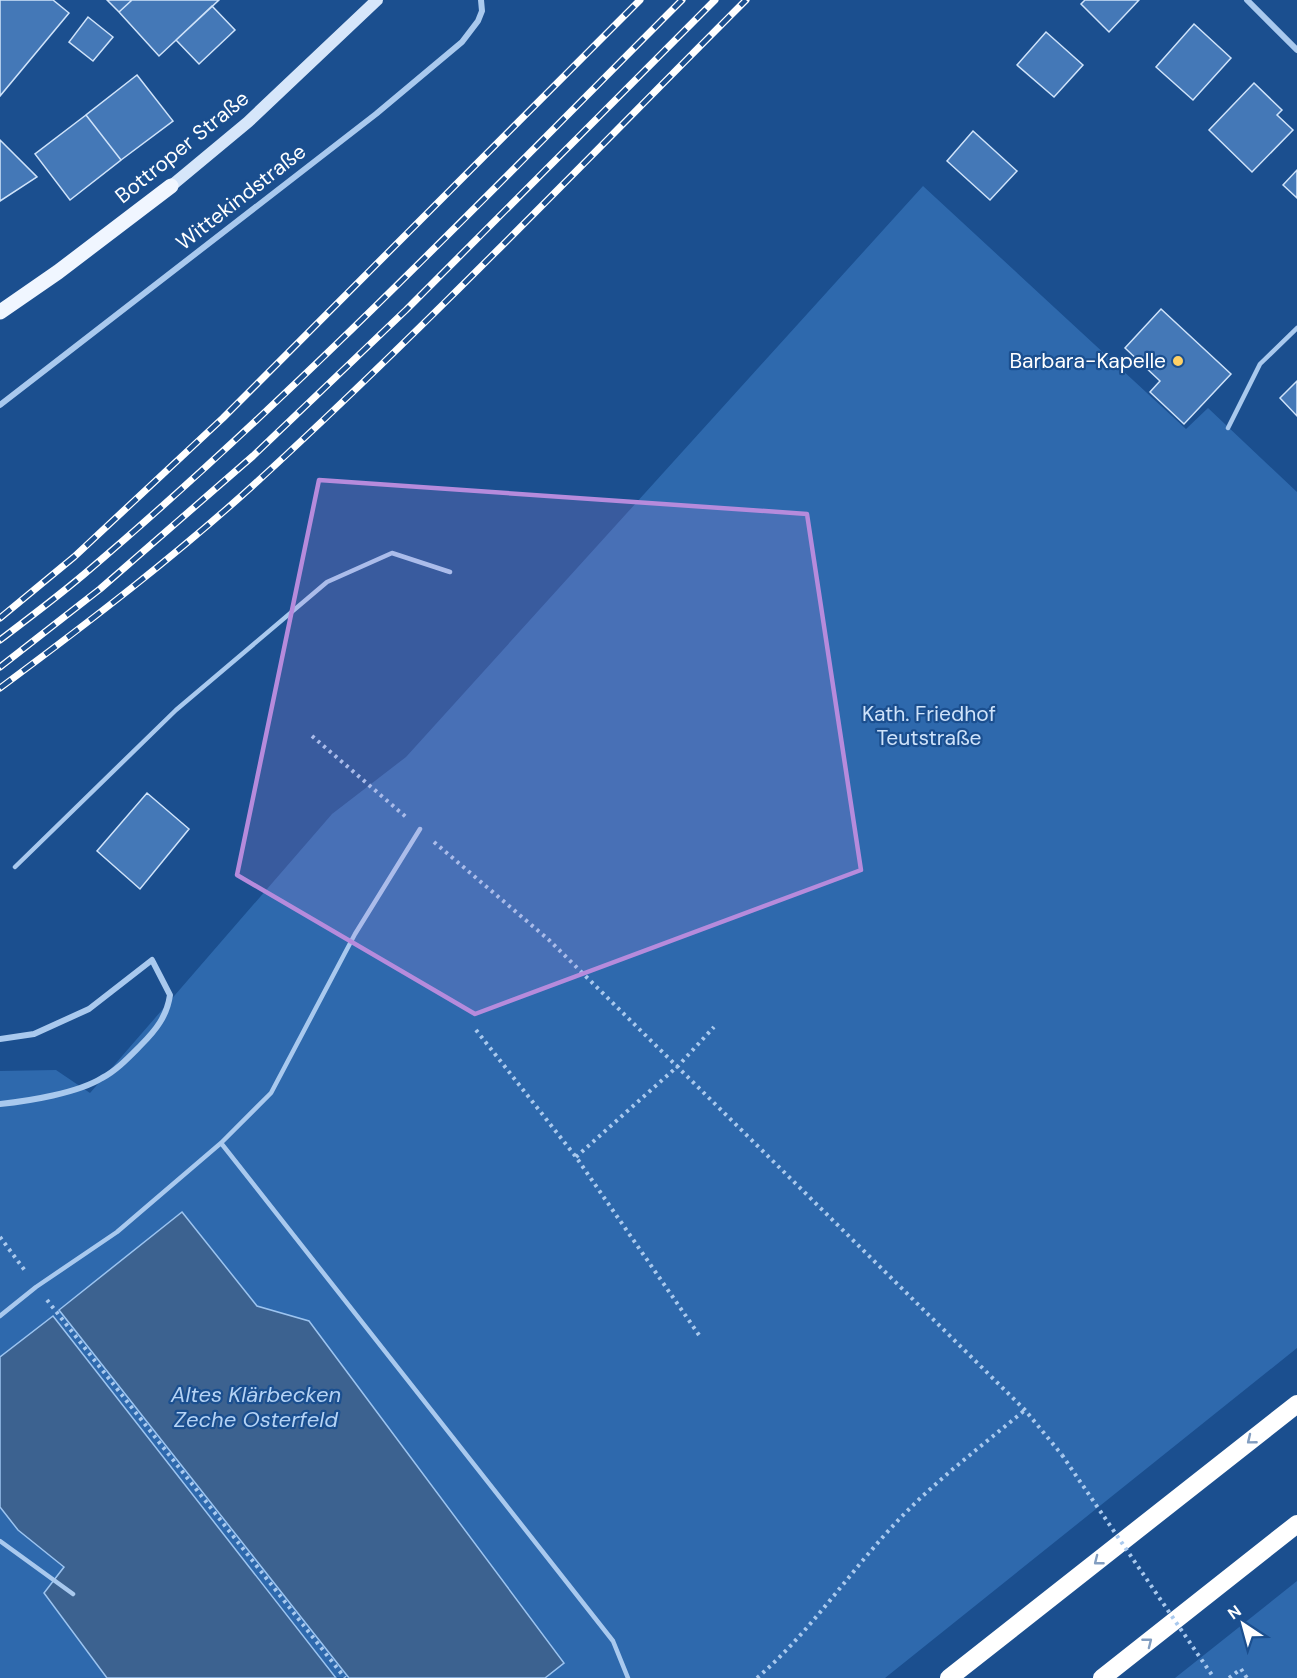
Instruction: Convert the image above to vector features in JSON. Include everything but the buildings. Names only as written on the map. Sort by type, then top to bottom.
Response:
[{"type":"highway","points":[[949,1678],[1297,1404]]},
{"type":"highway","points":[[1102,1678],[1297,1524]]},
{"type":"main road","name":"Bottroper Straße","points":[[0,312],[58,272],[171,186],[248,122],[377,0]]},
{"type":"street","name":"Wittekindstraße","points":[[0,405],[376,114],[454,49],[472,31],[478,21],[482,11],[482,0]]},
{"type":"street","points":[[1247,0],[1297,50]]},
{"type":"street","points":[[0,1039],[34,1034],[89,1009],[152,960],[170,995],[169,1006],[154,1031],[122,1064],[102,1079],[76,1090],[0,1104]]},
{"type":"lane","points":[[1228,428],[1260,364],[1297,328]]},
{"type":"lane","points":[[15,867],[176,710],[327,582],[392,553],[450,572]]},
{"type":"lane","points":[[0,1316],[36,1287],[117,1232],[221,1143],[271,1093],[355,934],[420,829]]},
{"type":"lane","points":[[221,1143],[613,1641],[628,1678]]},
{"type":"lane","points":[[0,1541],[73,1594]]},
{"type":"path","points":[[312,736],[549,940],[1025,1410],[1062,1455],[1214,1678]]},
{"type":"path","points":[[576,1157],[678,1066],[714,1027]]},
{"type":"path","points":[[476,1030],[576,1157],[699,1335]]},
{"type":"path","points":[[0,1237],[19,1262]]},
{"type":"path","points":[[49,1302],[345,1678]]},
{"type":"path","points":[[758,1678],[812,1623],[891,1528],[926,1491],[1025,1410]]},
{"type":"path","points":[[1229,1678],[1241,1668],[1247,1678]]},
{"type":"highlighted area","points":[[319,480],[807,514],[861,870],[475,1014],[237,875]]},
{"type":"green space","name":"Kath. Friedhof Teutstraße","points":[[923,186],[1186,429],[1208,408],[1297,492],[1297,1348],[885,1678],[0,1678],[0,1071],[56,1070],[90,1093],[332,814],[406,757]]},
{"type":"green space","points":[[1297,1581],[1297,1678],[1175,1678]]},
{"type":"water","name":"Altes Klärbecken Zeche Osterfeld","points":[[182,1212],[257,1306],[309,1321],[564,1663],[545,1678],[349,1678],[59,1310]]},
{"type":"water","name":"Altes Klärbecken Zeche Osterfeld","points":[[53,1316],[336,1678],[107,1678],[44,1593],[64,1567],[18,1530],[0,1507],[0,1357]]},
{"type":"railway","points":[[0,618],[74,557],[223,418],[640,0]]},
{"type":"railway","points":[[0,640],[89,570],[243,433],[464,219],[682,0]]},
{"type":"railway","points":[[0,667],[100,589],[253,456],[406,310],[715,0]]},
{"type":"railway","points":[[0,688],[196,535],[322,422],[746,0]]},
{"type":"place","name":"Barbara-Kapelle","points":[[1178,361]]}]
